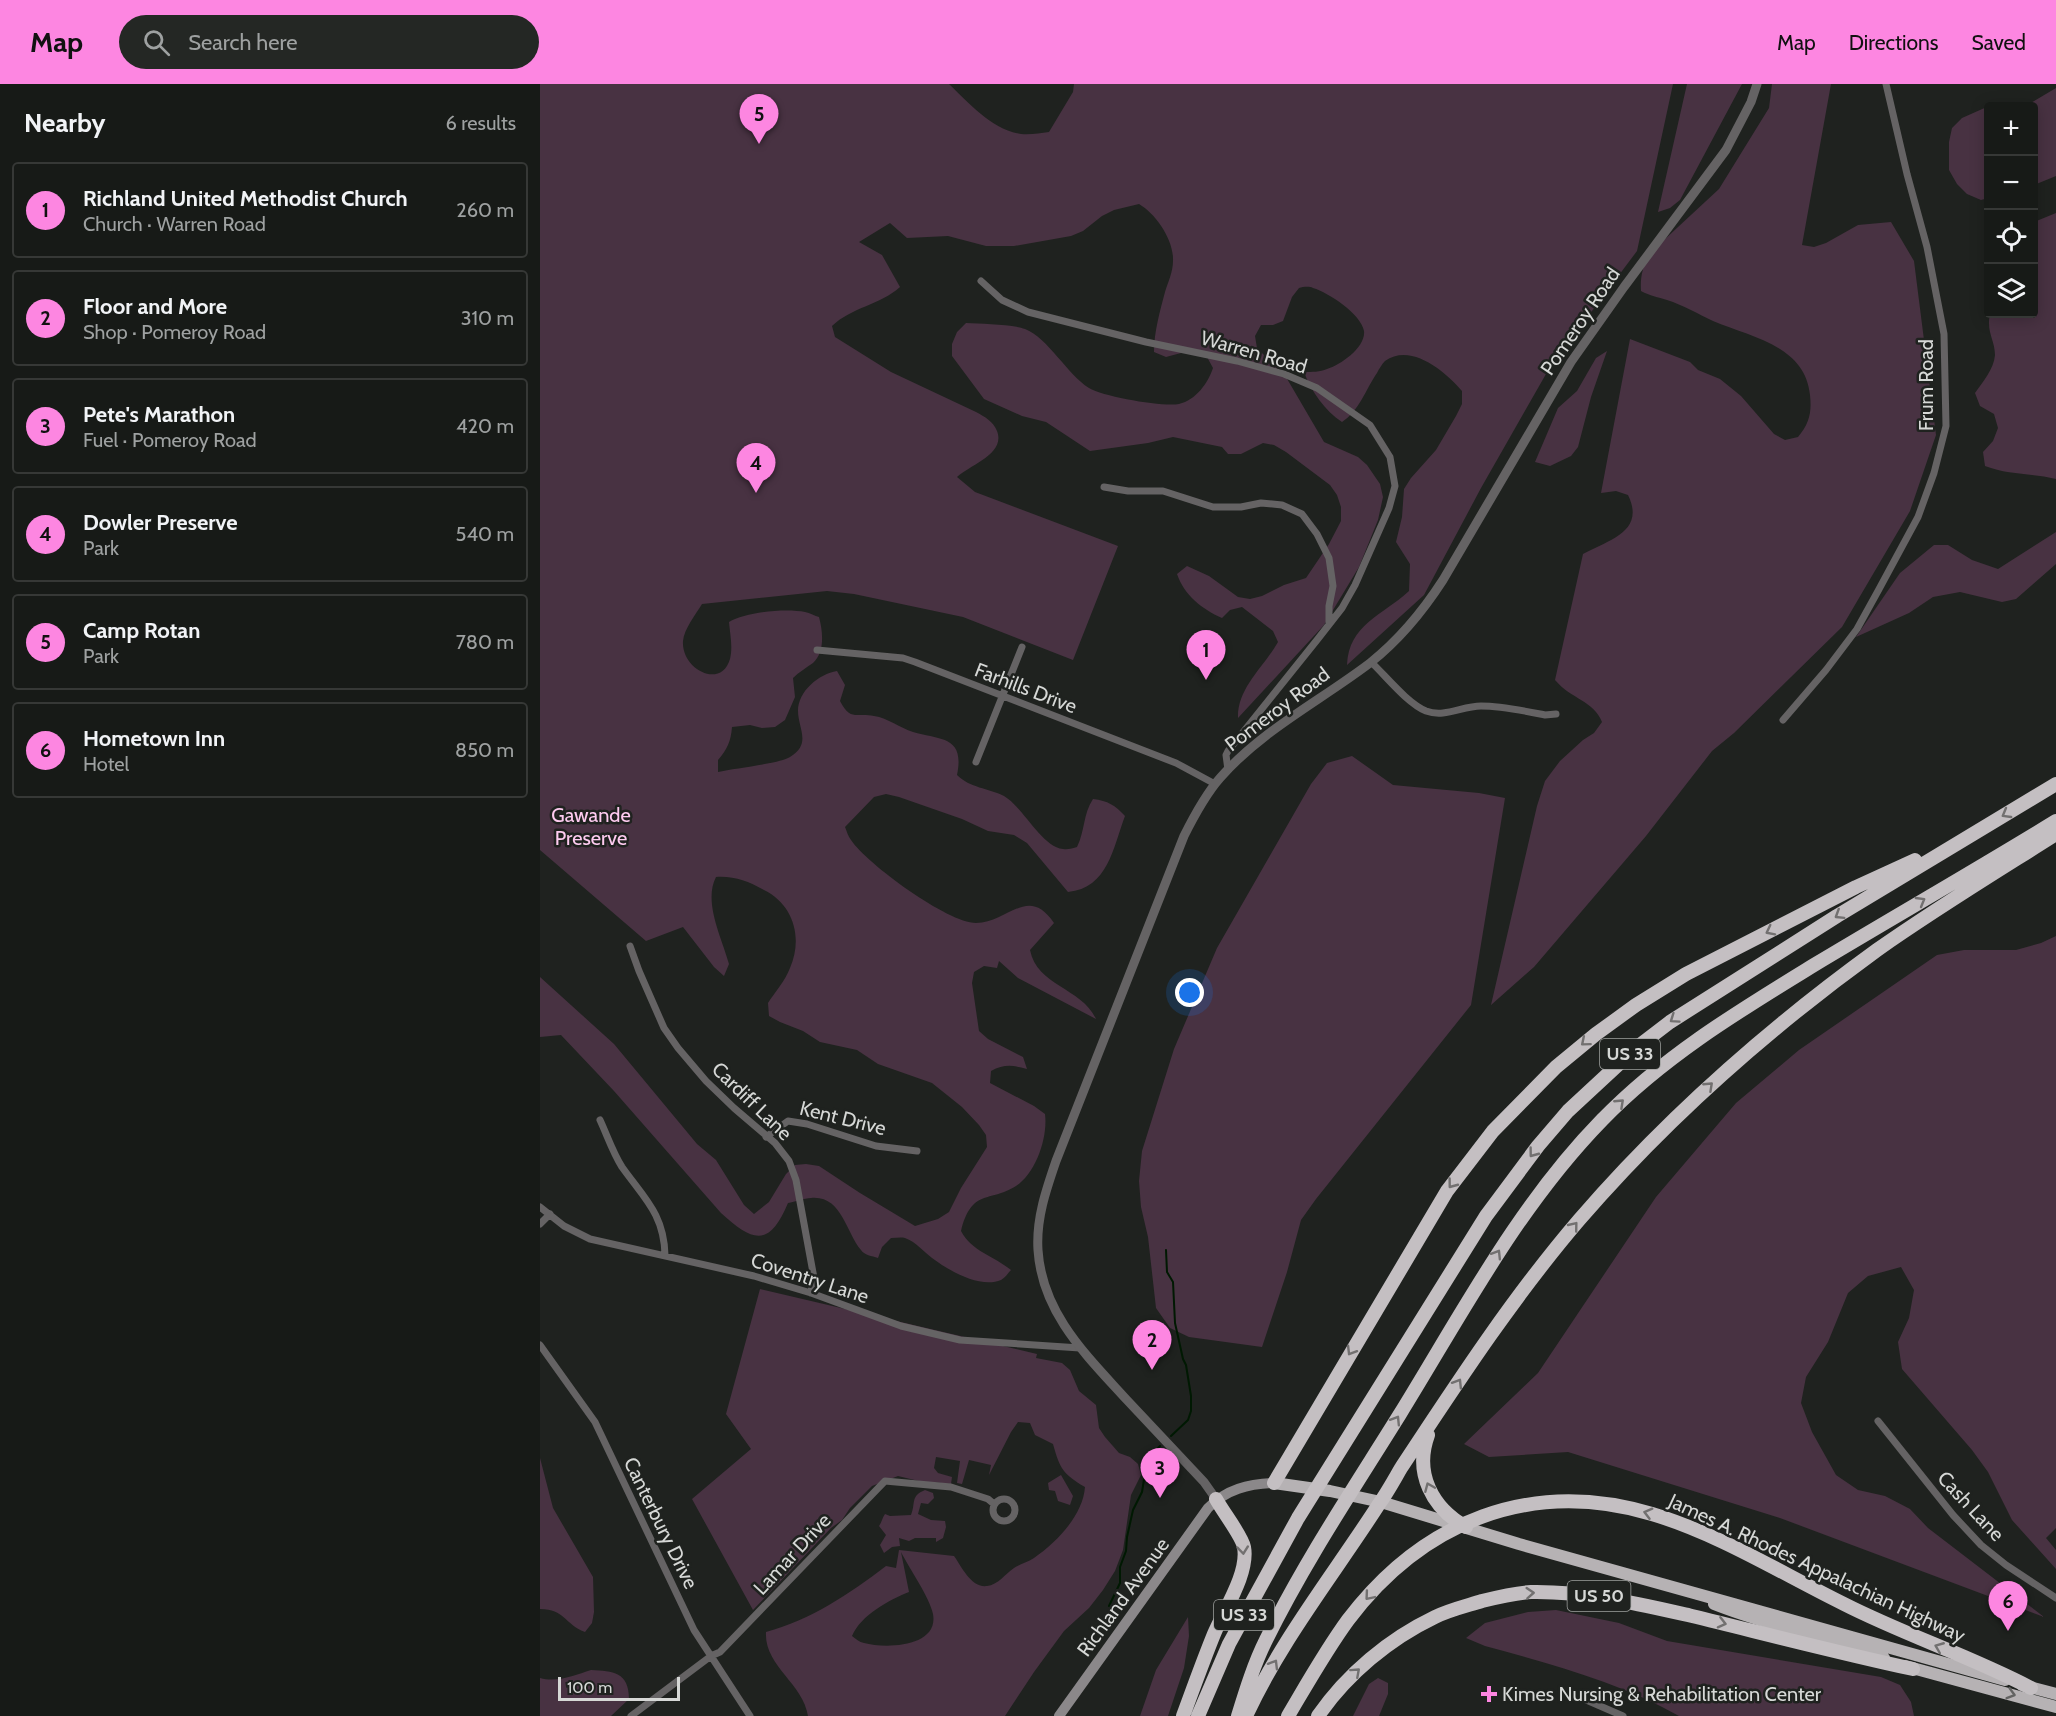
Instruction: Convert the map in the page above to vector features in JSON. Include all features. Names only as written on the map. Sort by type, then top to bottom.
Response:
[{"type":"highway","name":"US 33","points":[[1198,1716],[1229,1644],[1298,1518],[1486,1216],[1538,1146],[1568,1111],[1636,1048],[1670,1022],[1837,916],[2056,784]]},
{"type":"highway","name":"US 33","points":[[1238,1716],[1251,1674],[1265,1641],[1326,1533],[1500,1250],[1528,1208],[1575,1150],[1619,1103],[1701,1036],[1773,990],[2056,821]]},
{"type":"highway","points":[[1974,833],[1856,887],[1686,974],[1636,1005],[1556,1067],[1493,1131],[1447,1191],[1274,1483],[1330,1491],[1381,1502],[2031,1688]]},
{"type":"highway","points":[[1246,1716],[1305,1613],[1381,1502],[1467,1368],[1518,1297],[1579,1220],[1629,1165],[1740,1057],[1809,1001],[1928,915],[2056,834]]},
{"type":"highway","points":[[1435,1419],[1425,1446],[1423,1473],[1426,1483],[1437,1503],[1451,1519],[1468,1528]]},
{"type":"highway","points":[[1183,1716],[1214,1634],[1240,1577],[1245,1552],[1242,1541],[1216,1499]]},
{"type":"highway","name":"James A. Rhodes Appalachian Highway","points":[[1288,1716],[1348,1620],[1376,1587],[1410,1555],[1465,1522],[1510,1507],[1569,1500],[1609,1504],[1678,1523],[1713,1538],[1845,1605],[1937,1647],[1988,1666],[2031,1688],[2056,1694]]},
{"type":"highway","points":[[1657,1582],[1739,1614],[1871,1653],[1913,1669]]},
{"type":"highway","name":"US 50","points":[[1318,1716],[1332,1696],[1352,1676],[1404,1634],[1436,1616],[1465,1606],[1501,1596],[1528,1592],[1613,1598],[1913,1669],[2056,1707]]},
{"type":"main road","points":[[1216,1499],[1240,1487],[1274,1483]]},
{"type":"main road","name":"Richland Avenue","points":[[1059,1716],[1216,1499]]},
{"type":"street","name":"Pomeroy Road","points":[[1216,1499],[1204,1482],[1080,1348],[1058,1318],[1043,1280],[1038,1233],[1043,1200],[1068,1131],[1184,836],[1215,784],[1261,740],[1371,662],[1408,626],[1431,598],[1571,362],[1726,150],[1751,102],[1757,84]]},
{"type":"street","name":"Frum Road","points":[[1783,720],[1826,670],[1857,629],[1918,517],[1934,473],[1946,426],[1944,334],[1928,247],[1907,174],[1886,84]]},
{"type":"street","name":"Warren Road","points":[[981,281],[1002,300],[1028,312],[1137,340],[1237,361],[1284,374],[1317,388],[1370,425],[1390,457],[1395,486],[1389,508],[1367,562],[1351,593],[1228,751],[1226,755],[1228,770]]},
{"type":"street","points":[[1104,487],[1128,491],[1163,491],[1214,507],[1241,507],[1261,503],[1282,505],[1302,514],[1317,534],[1329,558],[1333,586],[1329,606],[1329,624]]},
{"type":"street","points":[[976,762],[1023,647]]},
{"type":"street","name":"Farhills Drive","points":[[817,650],[903,658],[1176,763],[1215,784]]},
{"type":"street","points":[[1371,662],[1419,707],[1433,713],[1483,706],[1545,715],[1556,714]]},
{"type":"street","name":"Cardiff Lane","points":[[630,946],[664,1028],[678,1048],[706,1081],[766,1137],[776,1143],[789,1161],[796,1180],[814,1278],[811,1293]]},
{"type":"street","points":[[600,1119],[621,1166],[643,1193],[657,1216],[664,1240],[665,1255]]},
{"type":"street","name":"Kent Drive","points":[[766,1137],[788,1121],[807,1124],[876,1146],[917,1151]]},
{"type":"street","name":"Coventry Lane","points":[[540,1207],[564,1226],[590,1239],[665,1255],[811,1293],[901,1326],[960,1340],[1080,1348]]},
{"type":"street","points":[[540,1224],[550,1214]]},
{"type":"street","name":"Canterbury Drive","points":[[540,1345],[595,1422],[693,1630],[750,1716]]},
{"type":"street","name":"Cash Lane","points":[[1878,1421],[1953,1515],[1981,1545],[2006,1565],[2056,1598]]},
{"type":"street","name":"Lamar Drive","points":[[631,1716],[711,1656],[720,1652],[885,1481],[951,1487],[988,1499],[994,1504]]},
{"type":"street","points":[[1577,1696],[1623,1716]]},
{"type":"green space","name":"Gawande Preserve","points":[[540,84],[949,84],[973,107],[1000,127],[1028,134],[1049,132],[1073,92],[1074,84],[1673,84],[1637,251],[1550,367],[1481,488],[1424,595],[1347,665],[1349,651],[1360,630],[1409,591],[1410,564],[1396,542],[1402,517],[1404,489],[1436,450],[1462,404],[1462,391],[1447,376],[1427,362],[1417,357],[1395,356],[1385,361],[1358,406],[1342,422],[1319,400],[1304,372],[1316,372],[1333,367],[1357,349],[1364,337],[1364,331],[1357,318],[1335,299],[1311,287],[1306,287],[1299,288],[1292,297],[1283,321],[1273,325],[1261,325],[1255,336],[1257,348],[1286,377],[1324,442],[1358,457],[1367,465],[1380,484],[1383,497],[1378,520],[1359,567],[1324,625],[1238,718],[1239,707],[1247,687],[1278,642],[1273,631],[1242,607],[1230,610],[1222,618],[1208,610],[1189,595],[1177,574],[1187,566],[1209,576],[1238,597],[1250,599],[1306,578],[1329,544],[1341,521],[1341,507],[1330,485],[1286,452],[1274,445],[1263,443],[1241,454],[1228,454],[1222,447],[1173,437],[1090,451],[1046,422],[1022,416],[984,399],[952,356],[952,344],[957,332],[966,323],[1012,326],[1025,329],[1042,340],[1089,388],[1120,398],[1147,403],[1171,405],[1191,399],[1205,385],[1213,368],[1207,357],[1196,349],[1166,357],[1154,352],[1155,337],[1171,273],[1173,253],[1163,228],[1152,214],[1139,204],[1114,210],[1083,231],[1071,236],[1014,246],[986,246],[948,236],[907,238],[890,223],[859,242],[882,255],[900,287],[832,326],[835,337],[891,372],[976,412],[991,422],[997,431],[996,446],[985,458],[957,477],[975,492],[1118,546],[1073,660],[963,617],[854,594],[827,591],[702,604],[686,632],[683,641],[684,651],[688,660],[702,672],[719,673],[730,659],[729,622],[755,613],[777,611],[805,612],[819,617],[822,635],[820,653],[813,663],[793,678],[795,697],[785,720],[775,727],[762,728],[750,725],[732,727],[728,745],[718,760],[718,772],[776,762],[797,752],[802,741],[798,711],[802,697],[817,680],[837,671],[845,685],[840,701],[847,712],[854,715],[879,717],[913,732],[949,742],[957,753],[959,762],[957,775],[973,785],[1004,796],[1019,809],[1047,841],[1055,846],[1065,849],[1077,847],[1087,811],[1093,799],[1111,804],[1125,816],[1112,853],[1100,875],[1081,889],[1068,892],[1027,843],[1014,835],[988,831],[962,819],[899,797],[886,794],[874,797],[845,827],[850,838],[860,850],[890,877],[928,903],[963,920],[976,923],[987,921],[1026,906],[1035,907],[1044,912],[1054,923],[1030,950],[1034,962],[1041,972],[1081,1000],[1096,1019],[1018,978],[999,961],[997,968],[984,966],[974,972],[972,983],[979,1031],[988,1039],[1023,1057],[1027,1069],[1000,1067],[991,1071],[990,1083],[1045,1114],[1045,1133],[1035,1164],[1016,1186],[976,1202],[965,1217],[961,1231],[971,1244],[1011,1270],[1001,1280],[984,1282],[955,1273],[905,1238],[891,1238],[882,1247],[878,1258],[866,1254],[856,1243],[836,1209],[830,1202],[821,1199],[808,1198],[788,1203],[781,1218],[767,1234],[759,1236],[742,1230],[721,1213],[614,1091],[561,1035],[540,1037],[540,977],[614,1044],[697,1144],[716,1160],[744,1205],[754,1214],[769,1202],[786,1174],[795,1165],[806,1164],[819,1166],[915,1226],[938,1219],[949,1212],[987,1147],[986,1135],[979,1125],[962,1107],[932,1083],[878,1064],[857,1050],[820,1042],[803,1031],[769,1016],[768,1003],[788,973],[796,945],[789,913],[774,896],[741,880],[716,877],[712,897],[713,909],[729,964],[724,976],[714,967],[683,927],[646,941],[540,850]]},
{"type":"green space","points":[[1687,84],[1742,84],[1680,200],[1670,208],[1658,212]]},
{"type":"green space","points":[[1772,84],[1831,84],[1802,245],[1814,247],[1826,243],[1858,225],[1891,222],[1914,261],[1936,435],[1910,511],[1842,627],[1734,733],[1712,751],[1646,836],[1534,967],[1491,1005],[1537,806],[1545,781],[1560,761],[1594,733],[1602,722],[1594,709],[1568,692],[1555,680],[1583,554],[1622,533],[1632,518],[1628,495],[1616,491],[1601,493],[1630,339],[1690,362],[1698,370],[1720,379],[1741,396],[1774,434],[1785,440],[1798,437],[1809,418],[1811,401],[1806,378],[1787,354],[1759,338],[1713,321],[1679,304],[1641,291],[1642,271],[1650,253],[1719,189],[1769,108]]},
{"type":"green space","points":[[2056,88],[2056,176],[2038,183],[2038,102],[2032,102]]},
{"type":"green space","points":[[1984,108],[1984,199],[1981,200],[1967,194],[1957,184],[1949,170],[1949,142],[1952,128],[1962,118]]},
{"type":"green space","points":[[2056,213],[2056,479],[2002,471],[1985,466],[1983,452],[1993,441],[1998,428],[1994,414],[1980,406],[1975,393],[1987,376],[1995,355],[1989,318],[2038,318],[2038,220]]},
{"type":"green space","points":[[1607,351],[1591,397],[1578,447],[1571,456],[1550,466],[1535,462],[1558,408],[1577,391],[1596,358]]},
{"type":"green space","points":[[2056,532],[2056,564],[2016,599],[2002,602],[1960,592],[1933,597],[1909,613],[1856,637],[1900,573],[1934,545],[1948,545],[1972,560],[1998,569]]},
{"type":"green space","points":[[1352,756],[1393,785],[1479,793],[1505,798],[1471,1005],[1301,1220],[1287,1272],[1262,1347],[1189,1337],[1170,1328],[1156,1308],[1148,1237],[1141,1207],[1139,1181],[1142,1151],[1174,1049],[1217,948],[1311,784],[1327,763]]},
{"type":"green space","points":[[2056,936],[2056,1528],[2046,1538],[2056,1550],[2056,1569],[2012,1520],[1988,1472],[1972,1450],[1902,1369],[1898,1342],[1909,1318],[1914,1290],[1901,1267],[1868,1276],[1848,1293],[1828,1342],[1806,1377],[1801,1403],[1812,1432],[1836,1475],[1858,1490],[1885,1496],[1910,1509],[1928,1528],[2044,1617],[1780,1518],[1568,1452],[1489,1457],[1464,1444],[1538,1373],[1656,1197],[1736,1103],[1799,1050],[1937,955],[1964,950],[2016,950]]},
{"type":"green space","points":[[760,1289],[1037,1354],[1036,1358],[1062,1363],[1070,1370],[1079,1391],[1096,1405],[1099,1428],[1105,1437],[1119,1453],[1130,1457],[1138,1464],[1141,1475],[1131,1495],[1123,1550],[1115,1571],[1103,1590],[1089,1608],[1064,1631],[1005,1716],[808,1716],[799,1694],[771,1655],[766,1632],[799,1621],[829,1605],[886,1566],[896,1568],[899,1550],[954,1556],[976,1584],[987,1586],[995,1584],[1014,1568],[1034,1558],[1060,1536],[1074,1518],[1085,1487],[1063,1470],[1053,1444],[1035,1435],[1030,1423],[1018,1422],[989,1475],[991,1465],[969,1460],[962,1484],[957,1483],[960,1461],[936,1457],[934,1468],[938,1473],[952,1477],[951,1484],[932,1482],[931,1484],[898,1476],[872,1486],[850,1508],[842,1520],[831,1528],[753,1610],[692,1499],[751,1449],[726,1414]],"holes":[[[901,1552],[931,1607],[933,1625],[928,1633],[909,1643],[885,1646],[859,1641],[852,1636],[862,1621],[893,1599],[909,1592]]]},
{"type":"green space","points":[[540,1458],[553,1508],[593,1577],[594,1612],[592,1623],[585,1632],[555,1611],[540,1609]]},
{"type":"green space","points":[[1061,1475],[1073,1496],[1070,1505],[1058,1501],[1055,1491],[1049,1490],[1048,1483]]},
{"type":"green space","points":[[925,1490],[933,1493],[934,1498],[928,1504],[921,1503],[918,1514],[931,1520],[945,1521],[943,1538],[936,1542],[936,1538],[915,1538],[909,1541],[899,1538],[900,1546],[892,1547],[884,1553],[880,1545],[886,1535],[879,1526],[885,1514],[890,1516],[911,1515],[915,1497]]},
{"type":"green space","points":[[1556,1610],[1619,1623],[1667,1641],[1881,1677],[1900,1685],[1911,1702],[1914,1716],[1679,1716],[1609,1684],[1466,1638],[1485,1623],[1528,1612]]},
{"type":"green space","points":[[1188,1617],[1189,1636],[1184,1668],[1168,1716],[1140,1716],[1156,1670]]},
{"type":"green space","points":[[591,1670],[613,1672],[623,1678],[629,1699],[611,1716],[540,1716],[540,1678],[559,1679]]},
{"type":"green space","points":[[1378,1678],[1388,1683],[1388,1694],[1379,1716],[1353,1716],[1369,1684]]},
{"type":"waterway","points":[[1166,1250],[1167,1272],[1173,1282],[1175,1323],[1191,1396],[1191,1411],[1188,1420],[1171,1436]]},
{"type":"waterway","points":[[1109,1606],[1120,1583],[1120,1567],[1126,1551],[1133,1510],[1142,1492],[1146,1467],[1152,1454],[1160,1446]]},
{"type":"place","name":"Camp Rotan","points":[[759,144]]},
{"type":"place","name":"Dowler Preserve","points":[[756,493]]},
{"type":"place","name":"Richland United Methodist Church","points":[[1206,680]]},
{"type":"place","name":"Floor and More","points":[[1152,1370]]},
{"type":"place","name":"Pete's Marathon","points":[[1160,1498]]},
{"type":"place","name":"Hometown Inn","points":[[2008,1631]]},
{"type":"place","name":"Kimes Nursing & Rehabilitation Center","points":[[1489,1694]]}]
